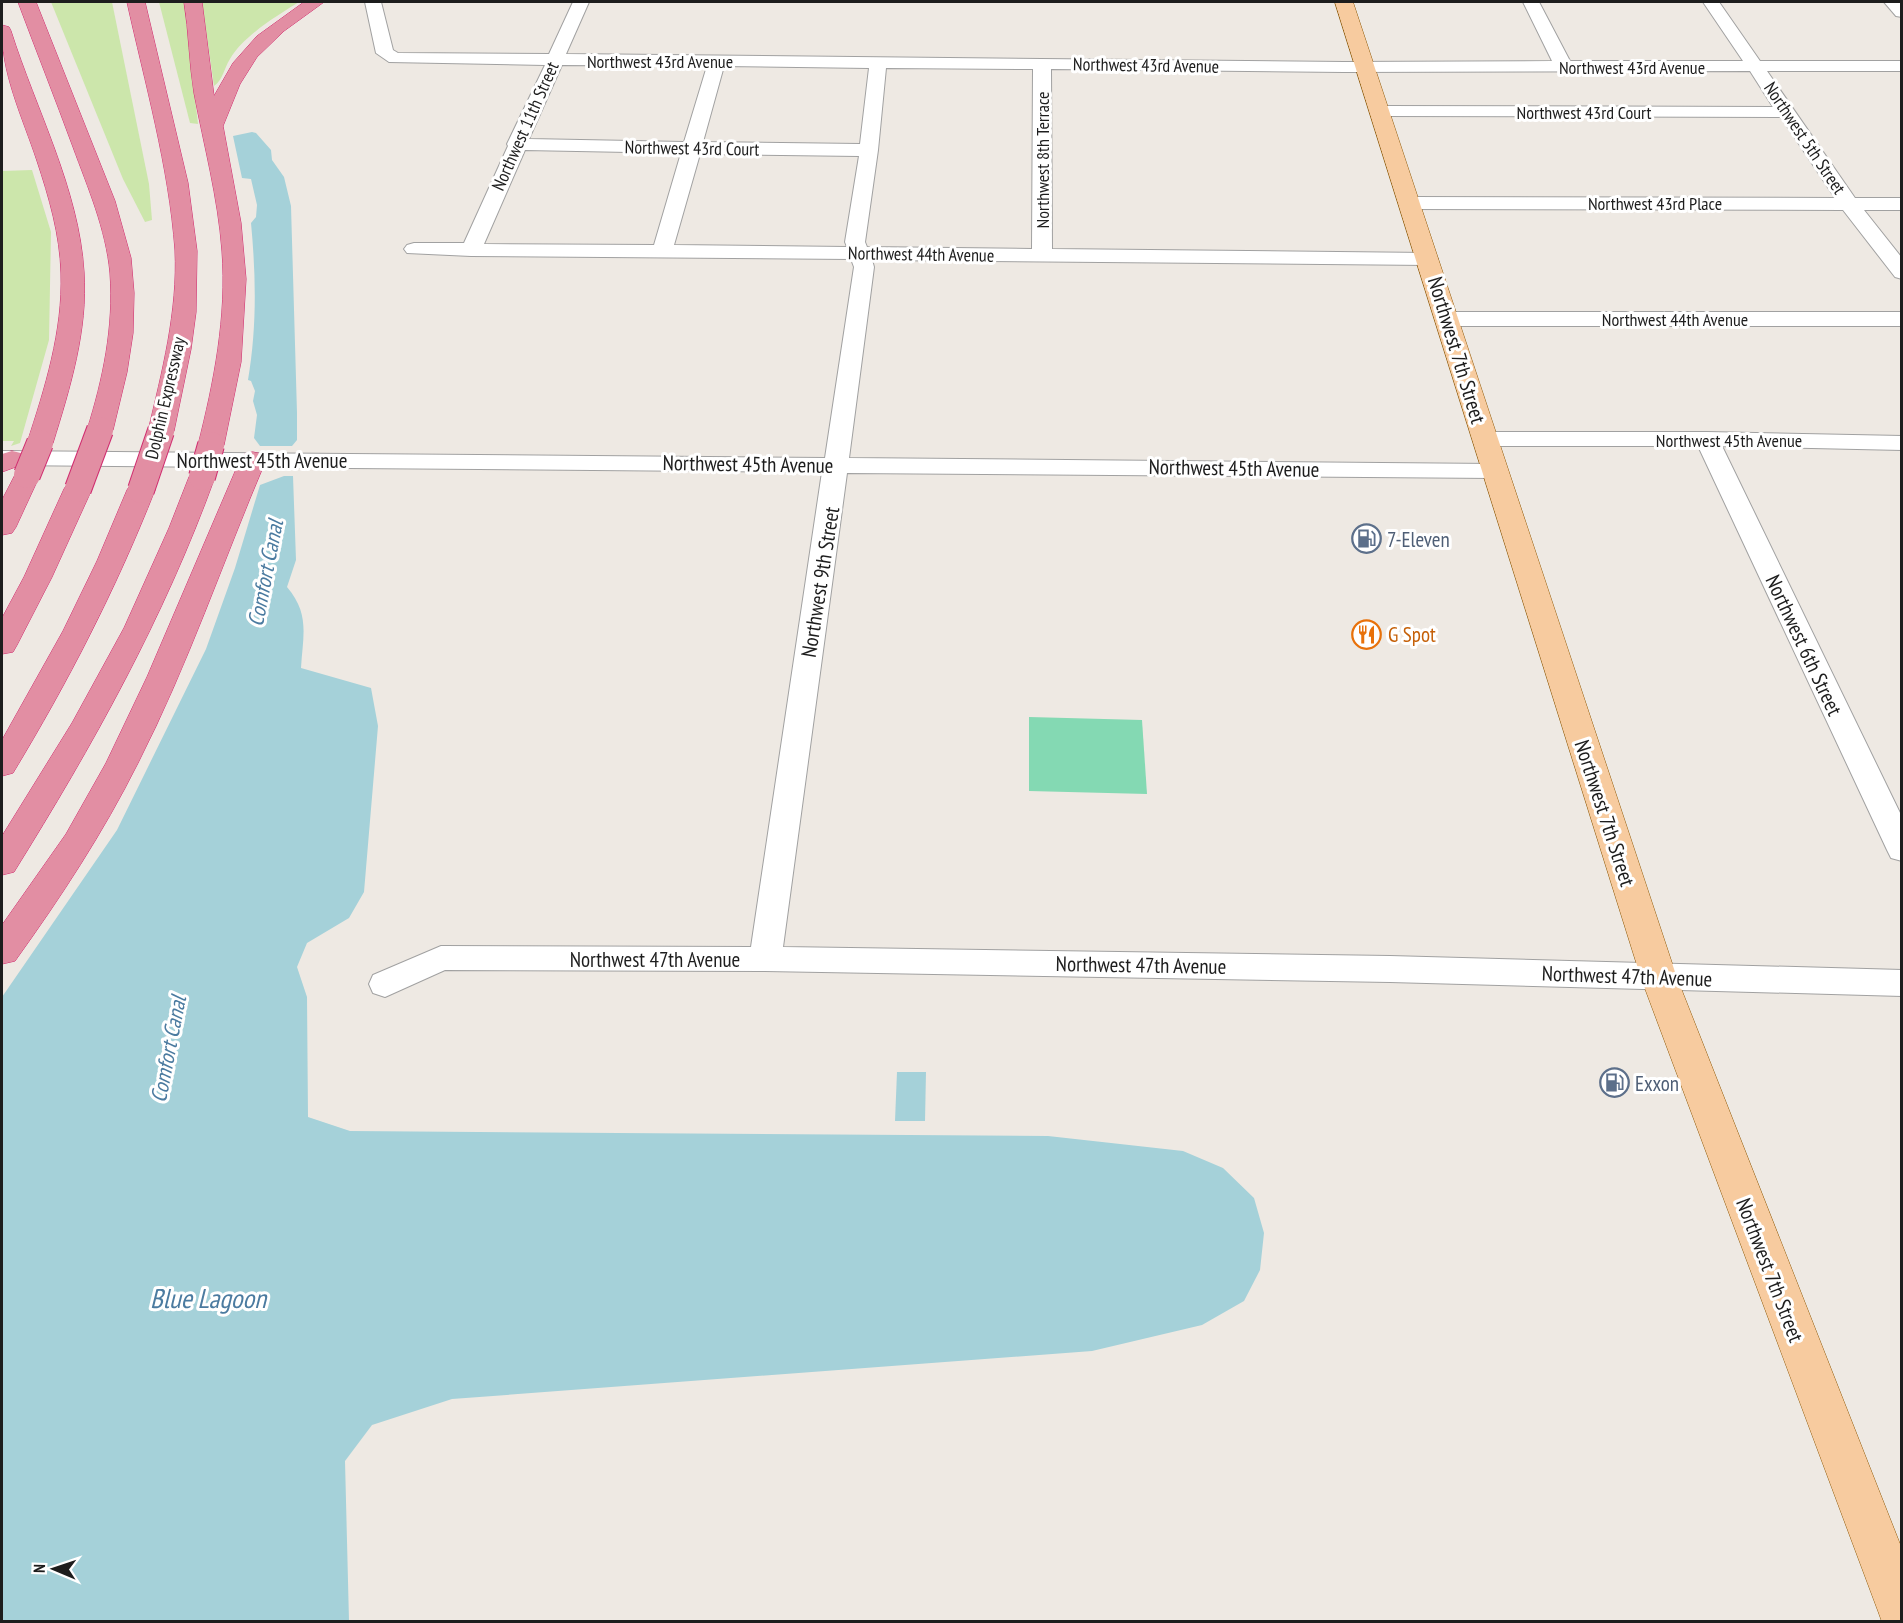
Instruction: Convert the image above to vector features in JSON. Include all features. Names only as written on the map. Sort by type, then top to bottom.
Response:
[{"type":"highway","points":[[2,645],[38,577],[78,489],[99,430],[115,374],[123,314],[120,258],[105,203],[27,2]]},
{"type":"highway","name":"Dolphin Expressway","points":[[2,765],[51,682],[82,623],[123,535],[161,431],[182,330],[186,251],[177,183],[136,2]]},
{"type":"highway","points":[[213,126],[226,89],[237,69],[272,32],[315,2]]},
{"type":"highway","points":[[2,863],[73,751],[125,656],[175,549],[202,477],[222,402],[233,338],[235,283],[231,224],[213,126],[204,92],[193,3]]},
{"type":"highway","points":[[2,32],[58,197],[68,232],[73,273],[71,325],[63,365],[40,443],[10,464],[2,527]]},
{"type":"highway","points":[[2,951],[54,879],[100,805],[124,759],[158,688],[253,460]]},
{"type":"main road","name":"Northwest 7th Street","points":[[1344,2],[1659,978],[1902,1611]]},
{"type":"street","name":"Northwest 43rd Avenue","points":[[373,2],[384,50],[390,57],[1364,67],[1902,66]]},
{"type":"street","name":"Northwest 11th Street","points":[[471,250],[516,144],[581,2]]},
{"type":"street","points":[[1531,2],[1564,67]]},
{"type":"street","name":"Northwest 5th Street","points":[[1711,2],[1757,66],[1849,204],[1902,273]]},
{"type":"street","points":[[1892,2],[1902,12]]},
{"type":"street","points":[[662,252],[717,61]]},
{"type":"street","name":"Northwest 9th Street","points":[[765,959],[864,267],[855,242],[869,150],[878,63]]},
{"type":"street","name":"Northwest 8th Terrace","points":[[1042,64],[1042,255]]},
{"type":"street","name":"Northwest 43rd Court","points":[[1380,111],[1788,112]]},
{"type":"street","name":"Northwest 43rd Court","points":[[516,144],[869,150]]},
{"type":"street","name":"Northwest 43rd Place","points":[[1409,203],[1902,204]]},
{"type":"street","name":"Northwest 44th Avenue","points":[[414,249],[1428,259]]},
{"type":"street","name":"Northwest 44th Avenue","points":[[1448,319],[1902,319]]},
{"type":"street","name":"Northwest 45th Avenue","points":[[1485,439],[1707,439],[1902,443]]},
{"type":"street","name":"Northwest 6th Street","points":[[1707,439],[1902,850]]},
{"type":"street","name":"Northwest 45th Avenue","points":[[10,464],[253,460],[1494,471]]},
{"type":"street","name":"Northwest 47th Avenue","points":[[385,984],[441,958],[765,959],[1390,969],[1902,983]]},
{"type":"green space","points":[[51,2],[112,2],[149,184],[152,220],[145,222],[123,179]]},
{"type":"green space","points":[[159,2],[184,2],[198,124],[190,123]]},
{"type":"green space","points":[[202,2],[299,2],[243,42],[214,86]]},
{"type":"green space","points":[[32,170],[51,232],[49,340],[20,443],[11,446],[14,441],[2,441],[2,171]]},
{"type":"green space","points":[[1029,717],[1142,720],[1147,794],[1029,791]]},
{"type":"water","points":[[256,133],[271,150],[272,160],[284,177],[291,206],[297,413],[297,440],[292,446],[260,446],[254,438],[257,415],[253,401],[255,391],[251,381],[248,380],[255,302],[251,223],[256,217],[257,205],[251,179],[242,178],[233,136]]},
{"type":"water","name":"Blue Lagoon","points":[[284,476],[293,476],[296,560],[287,587],[299,606],[302,616],[304,635],[301,668],[371,688],[378,726],[364,892],[349,918],[307,943],[297,967],[307,997],[308,1117],[350,1131],[1048,1136],[1183,1151],[1223,1168],[1254,1198],[1264,1233],[1260,1270],[1244,1301],[1202,1325],[1092,1351],[452,1399],[372,1425],[345,1461],[349,1621],[2,1621],[2,997],[117,830],[206,649],[235,568],[260,485]]},
{"type":"water","points":[[897,1072],[926,1072],[925,1121],[895,1121]]},
{"type":"place","name":"7-Eleven","points":[[1366,539]]},
{"type":"place","name":"G Spot","points":[[1367,634]]},
{"type":"place","name":"Exxon","points":[[1614,1083]]},
{"type":"water label","name":"Comfort Canal","points":[[265,573]]},
{"type":"water label","name":"Comfort Canal","points":[[168,1049]]}]
